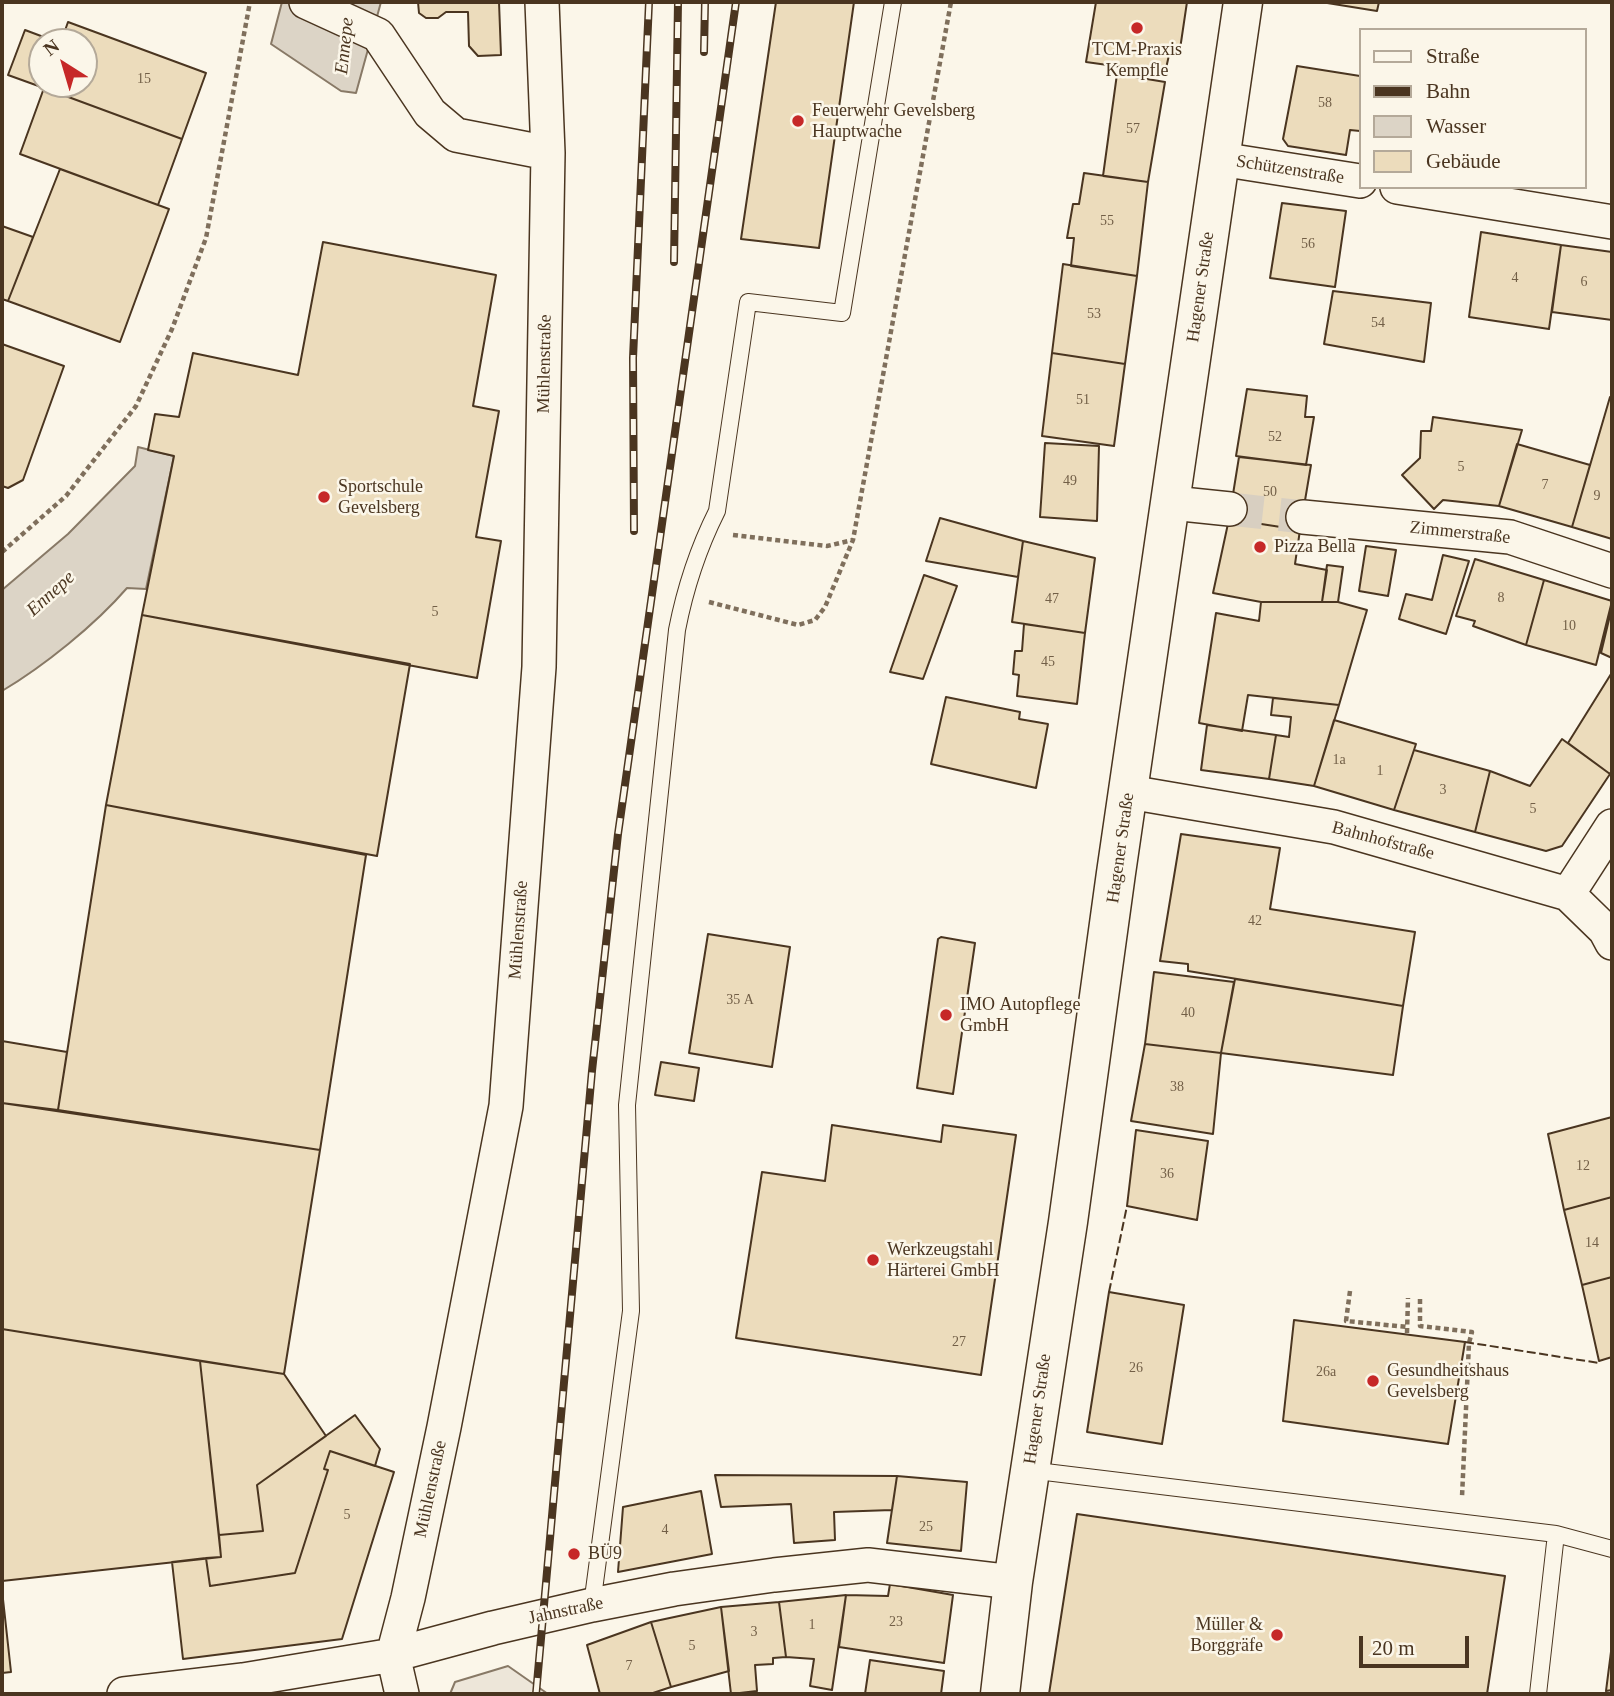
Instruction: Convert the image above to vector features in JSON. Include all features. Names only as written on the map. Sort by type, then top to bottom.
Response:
[{"type":"main road","name":"Hagener Straße","points":[[1000,1694],[1013,1582],[1068,1222],[1206,242],[1243,2]]},
{"type":"street","points":[[306,2],[378,35],[430,113],[456,135],[548,153]]},
{"type":"street","name":"Mühlenstraße","points":[[402,1694],[393,1655],[442,1440],[506,1105],[539,667],[548,153],[542,2]]},
{"type":"street","name":"Schützenstraße","points":[[1220,159],[1358,181]]},
{"type":"street","points":[[1410,189],[1612,222]]},
{"type":"street","points":[[1171,503],[1230,509]]},
{"type":"street","name":"Zimmerstraße","points":[[1303,517],[1510,537],[1612,571]]},
{"type":"street","name":"Bahnhofstraße","points":[[1129,792],[1334,827],[1568,894],[1605,930],[1612,943]]},
{"type":"street","points":[[1568,894],[1612,826]]},
{"type":"street","name":"Jahnstraße","points":[[124,1694],[243,1680],[393,1655],[493,1628],[674,1589],[868,1565],[1013,1582]]},
{"type":"lane","points":[[593,1605],[631,1311],[627,1105],[677,630],[684,596],[706,532],[717,511],[748,302],[842,313],[893,2]]},
{"type":"lane","points":[[1030,1470],[1556,1534],[1612,1549]]},
{"type":"lane","points":[[1538,1694],[1556,1534]]},
{"type":"path","points":[[2,552],[66,496],[136,407],[172,329],[206,238],[250,2]]},
{"type":"path","points":[[684,596],[798,625],[816,620],[825,607],[853,540],[951,2]]},
{"type":"path","points":[[706,532],[827,546],[853,540]]},
{"type":"path","points":[[1350,1290],[1346,1321],[1407,1330],[1408,1298]]},
{"type":"path","points":[[1420,1299],[1420,1326],[1472,1332],[1469,1343],[1461,1523]]},
{"type":"shaded area","points":[[508,1666],[548,1694],[450,1694],[455,1682]]},
{"type":"water","name":"Ennepe","points":[[282,2],[381,2],[356,93],[341,91],[271,44]]},
{"type":"water","name":"Ennepe","points":[[138,447],[174,456],[146,589],[127,588],[68,644],[2,691],[2,590],[68,534],[135,466]]},
{"type":"building","points":[[418,2],[499,2],[501,55],[478,56],[469,46],[468,12],[446,12],[438,18],[426,18],[419,13]]},
{"type":"building","name":"Feuerwehr Gevelsberg Hauptwache","points":[[776,2],[854,2],[819,248],[741,239]]},
{"type":"building","name":"TCM-Praxis Kempfle","points":[[1096,2],[1187,2],[1179,56],[1169,55],[1165,73],[1086,62]]},
{"type":"building","points":[[1321,2],[1379,2],[1377,11]]},
{"type":"building","points":[[68,22],[84,28],[66,28]]},
{"type":"building","points":[[25,30],[28,31],[28,82],[8,75]]},
{"type":"building","points":[[98,33],[206,73],[182,139],[71,98],[98,98]]},
{"type":"building","points":[[1297,66],[1358,76],[1358,131],[1350,130],[1346,155],[1288,146],[1283,139]]},
{"type":"building","points":[[1117,74],[1165,82],[1148,182],[1103,176]]},
{"type":"building","points":[[40,98],[71,98],[182,139],[158,205],[20,154]]},
{"type":"building","points":[[60,169],[169,209],[120,342],[8,301]]},
{"type":"building","points":[[1084,173],[1148,182],[1137,276],[1071,266],[1074,238],[1067,238],[1073,204],[1079,204]]},
{"type":"building","points":[[1282,203],[1346,211],[1335,287],[1270,278]]},
{"type":"building","points":[[2,226],[33,237],[8,301],[2,299]]},
{"type":"building","points":[[1481,232],[1561,245],[1549,329],[1469,317]]},
{"type":"building","name":"Sportschule Gevelsberg","points":[[323,242],[496,275],[473,406],[499,411],[476,537],[501,541],[477,678],[142,615],[174,456],[148,450],[155,414],[179,417],[193,353],[298,375]]},
{"type":"building","points":[[1561,245],[1612,252],[1612,320],[1552,312]]},
{"type":"building","points":[[1063,264],[1137,276],[1125,364],[1052,353]]},
{"type":"building","points":[[1333,291],[1431,303],[1424,362],[1324,344]]},
{"type":"building","points":[[2,344],[64,366],[23,480],[8,488],[2,486]]},
{"type":"building","points":[[1052,353],[1125,364],[1114,446],[1042,436]]},
{"type":"building","points":[[1247,389],[1307,396],[1305,417],[1314,417],[1306,465],[1236,456]]},
{"type":"building","points":[[1610,397],[1612,398],[1612,539],[1572,527]]},
{"type":"building","points":[[1433,417],[1522,430],[1499,506],[1443,500],[1434,509],[1402,475],[1420,458],[1421,431],[1431,431]]},
{"type":"building","points":[[1045,443],[1099,446],[1097,521],[1040,517]]},
{"type":"building","points":[[1517,444],[1590,465],[1572,527],[1499,506]]},
{"type":"building","points":[[1239,457],[1311,465],[1300,530],[1229,519]]},
{"type":"building","points":[[940,518],[1023,541],[1018,577],[926,561]]},
{"type":"building","name":"Pizza Bella","points":[[1229,519],[1300,530],[1295,564],[1327,570],[1322,602],[1261,602],[1213,593]]},
{"type":"building","points":[[1023,541],[1095,558],[1085,633],[1012,622]]},
{"type":"building","points":[[1366,546],[1396,550],[1388,596],[1359,591]]},
{"type":"building","points":[[1443,555],[1469,561],[1446,634],[1399,619],[1406,594],[1432,600]]},
{"type":"building","points":[[1475,559],[1544,580],[1526,645],[1473,626],[1475,621],[1456,616]]},
{"type":"building","points":[[1327,565],[1343,567],[1338,602],[1322,602]]},
{"type":"building","points":[[924,575],[957,586],[923,679],[890,672]]},
{"type":"building","points":[[1544,580],[1612,601],[1596,665],[1526,645]]},
{"type":"building","points":[[1261,602],[1338,602],[1367,610],[1339,705],[1248,695],[1242,731],[1199,723],[1216,613],[1259,621]]},
{"type":"building","points":[[1612,607],[1612,658],[1601,653]]},
{"type":"building","points":[[142,615],[410,664],[377,856],[106,805]]},
{"type":"building","points":[[1024,624],[1085,633],[1077,704],[1017,696],[1019,675],[1013,674],[1015,651],[1022,651]]},
{"type":"building","points":[[1611,674],[1612,770],[1610,774],[1568,743]]},
{"type":"building","points":[[946,697],[1020,712],[1019,719],[1048,724],[1036,788],[931,764]]},
{"type":"building","points":[[1273,698],[1339,705],[1314,786],[1269,779],[1276,735],[1289,737],[1291,717],[1271,715]]},
{"type":"building","points":[[1334,720],[1416,744],[1394,810],[1314,786]]},
{"type":"building","points":[[1207,725],[1276,735],[1269,779],[1201,770]]},
{"type":"building","points":[[1562,739],[1610,774],[1562,846],[1546,851],[1475,832],[1490,771],[1530,786]]},
{"type":"building","points":[[1414,750],[1490,771],[1475,832],[1394,810]]},
{"type":"building","points":[[106,805],[366,855],[320,1150],[58,1110]]},
{"type":"building","points":[[1181,834],[1280,848],[1270,909],[1415,932],[1403,1006],[1188,971],[1188,964],[1160,961]]},
{"type":"building","points":[[708,934],[790,947],[772,1067],[689,1053]]},
{"type":"building","name":"IMO Autopflege GmbH","points":[[941,937],[975,943],[953,1094],[917,1088],[938,939]]},
{"type":"building","points":[[1154,972],[1234,982],[1221,1053],[1145,1044]]},
{"type":"building","points":[[1235,979],[1403,1006],[1393,1075],[1221,1053]]},
{"type":"building","points":[[2,1041],[67,1052],[58,1110],[2,1103]]},
{"type":"building","points":[[1145,1044],[1221,1053],[1213,1134],[1131,1121]]},
{"type":"building","points":[[661,1062],[699,1068],[694,1101],[655,1095]]},
{"type":"building","points":[[2,1103],[320,1150],[284,1374],[2,1329]]},
{"type":"building","points":[[1612,1117],[1612,1197],[1564,1210],[1548,1134]]},
{"type":"building","name":"Werkzeugstahl Härterei GmbH","points":[[832,1125],[941,1142],[943,1125],[1016,1135],[981,1375],[736,1338],[762,1172],[825,1181]]},
{"type":"building","points":[[1136,1130],[1208,1141],[1197,1220],[1127,1206]]},
{"type":"building","points":[[1612,1197],[1612,1277],[1582,1285],[1564,1210]]},
{"type":"building","points":[[1612,1277],[1612,1357],[1599,1361],[1582,1285]]},
{"type":"building","points":[[1109,1292],[1184,1305],[1162,1444],[1087,1432]]},
{"type":"building","name":"Gesundheitshaus Gevelsberg","points":[[1294,1320],[1465,1342],[1448,1444],[1283,1421]]},
{"type":"building","points":[[2,1329],[200,1361],[221,1557],[2,1581]]},
{"type":"building","points":[[200,1361],[284,1374],[326,1436],[257,1485],[263,1531],[219,1535]]},
{"type":"building","points":[[355,1415],[380,1449],[375,1466],[330,1451],[324,1469],[328,1470],[295,1573],[210,1586],[206,1558],[221,1557],[219,1535],[263,1531],[257,1485]]},
{"type":"building","points":[[330,1451],[394,1472],[342,1639],[183,1659],[172,1562],[206,1558],[210,1586],[295,1573],[328,1470],[324,1469]]},
{"type":"building","points":[[715,1475],[897,1476],[892,1510],[834,1512],[835,1540],[794,1543],[791,1504],[721,1507]]},
{"type":"building","points":[[897,1476],[967,1482],[961,1551],[887,1543]]},
{"type":"building","points":[[701,1491],[712,1554],[618,1572],[623,1507]]},
{"type":"building","name":"Müller & Borggräfe","points":[[1077,1514],[1505,1576],[1487,1694],[1049,1694]]},
{"type":"building","name":"BÜ9","points":[[574,1548],[580,1554],[574,1560],[568,1554]]},
{"type":"building","points":[[890,1584],[953,1595],[944,1663],[839,1647],[846,1595],[888,1596]]},
{"type":"building","points":[[2,1590],[11,1672],[2,1673]]},
{"type":"building","points":[[846,1595],[832,1690],[810,1686],[814,1659],[786,1657],[779,1602]]},
{"type":"building","points":[[779,1602],[786,1657],[773,1658],[773,1664],[755,1665],[757,1691],[731,1694],[721,1607]]},
{"type":"building","points":[[721,1607],[729,1671],[671,1687],[651,1622]]},
{"type":"building","points":[[651,1622],[671,1687],[650,1694],[600,1694],[587,1645]]},
{"type":"building","points":[[1612,1644],[1612,1690],[1606,1691]]},
{"type":"building","points":[[870,1660],[944,1671],[941,1694],[865,1694]]},
{"type":"tunnel","points":[[1230,509],[1303,517]]},
{"type":"railway","points":[[634,531],[633,358],[649,2]]},
{"type":"railway","points":[[674,262],[678,2]]},
{"type":"railway","points":[[704,52],[705,2]]},
{"type":"railway","points":[[536,1694],[592,1071],[618,834],[736,2]]},
{"type":"fence","points":[[1109,1292],[1127,1206]]},
{"type":"fence","points":[[1465,1342],[1599,1363]]},
{"type":"place","name":"TCM-Praxis Kempfle","points":[[1137,28]]},
{"type":"place","name":"Feuerwehr Gevelsberg Hauptwache","points":[[798,121]]},
{"type":"place","name":"Sportschule Gevelsberg","points":[[324,497]]},
{"type":"place","name":"Pizza Bella","points":[[1260,547]]},
{"type":"place","name":"IMO Autopflege GmbH","points":[[946,1015]]},
{"type":"place","name":"Werkzeugstahl Härterei GmbH","points":[[873,1260]]},
{"type":"place","name":"Gesundheitshaus Gevelsberg","points":[[1373,1381]]},
{"type":"place","name":"BÜ9","points":[[574,1554]]},
{"type":"place","name":"Müller & Borggräfe","points":[[1277,1635]]}]
